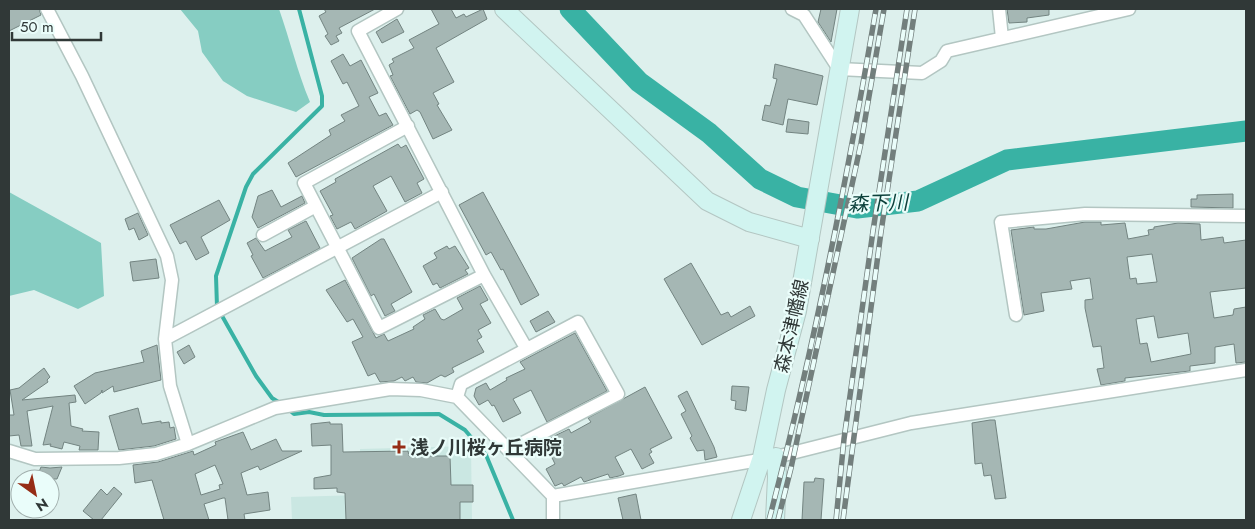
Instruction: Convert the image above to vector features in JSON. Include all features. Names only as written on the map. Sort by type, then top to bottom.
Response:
[{"type":"main road","points":[[504,9],[707,201],[749,222],[810,239]]},
{"type":"main road","name":"森本津幡線","points":[[741,520],[769,457],[776,390],[797,312],[850,9]]},
{"type":"main road","points":[[769,457],[777,477],[776,520]]},
{"type":"street","points":[[48,9],[86,84],[167,256],[172,280],[165,339],[170,386],[188,444]]},
{"type":"street","points":[[397,9],[358,31],[484,274],[526,348]]},
{"type":"street","points":[[792,9],[804,15],[840,70],[922,73],[941,61],[947,51],[1128,9]]},
{"type":"street","points":[[999,9],[1002,38]]},
{"type":"street","points":[[408,126],[304,183],[379,328],[484,274]]},
{"type":"street","points":[[165,339],[442,192]]},
{"type":"street","points":[[263,235],[316,206]]},
{"type":"street","points":[[1016,315],[1000,222],[1085,214],[1246,216]]},
{"type":"street","points":[[457,397],[461,384],[578,322],[618,394],[509,450]]},
{"type":"street","points":[[553,496],[769,457],[911,424],[1246,370]]},
{"type":"street","points":[[9,451],[35,459],[119,458],[156,454],[188,444],[281,407],[390,389],[421,390],[457,397],[553,496],[553,520]]},
{"type":"shaded area","points":[[471,446],[472,520],[292,520],[291,497],[361,495],[360,449]]},
{"type":"green space","points":[[180,9],[279,9],[310,102],[296,112],[247,96],[223,81],[202,52],[198,31]]},
{"type":"green space","points":[[9,192],[101,243],[104,296],[78,309],[34,290],[9,296]]},
{"type":"building","points":[[9,9],[39,9],[41,15],[9,31]]},
{"type":"building","points":[[324,9],[375,9],[339,28],[342,33],[336,36],[339,41],[331,45],[325,36],[328,34],[319,16],[326,12]]},
{"type":"building","points":[[431,9],[451,9],[456,18],[464,14],[466,17],[483,9],[487,19],[436,48],[454,82],[433,93],[439,104],[437,105],[452,130],[433,139],[420,112],[417,110],[410,114],[390,76],[393,75],[389,65],[394,62],[392,59],[414,48],[409,40],[439,24]]},
{"type":"building","points":[[821,9],[837,9],[831,42],[818,22]]},
{"type":"building","points":[[1007,9],[1049,9],[1049,15],[1027,18],[1027,22],[1009,23]]},
{"type":"building","points":[[397,19],[404,32],[382,43],[376,32]]},
{"type":"building","points":[[343,54],[350,66],[361,60],[378,93],[369,97],[379,116],[386,113],[393,125],[296,177],[288,163],[331,135],[329,130],[345,121],[341,115],[359,106],[347,82],[343,84],[331,61]]},
{"type":"building","points":[[775,64],[823,76],[817,105],[788,99],[783,125],[762,120],[765,105],[770,106],[777,79],[773,78]]},
{"type":"building","points":[[788,119],[809,122],[808,134],[786,132]]},
{"type":"building","points":[[398,144],[401,148],[406,145],[424,179],[417,183],[422,193],[405,202],[391,176],[373,186],[387,211],[355,229],[351,222],[337,229],[330,216],[333,215],[320,191],[336,182],[335,179]]},
{"type":"building","points":[[272,190],[281,207],[302,196],[305,203],[258,228],[252,217],[258,196]]},
{"type":"building","points":[[483,192],[539,295],[521,305],[503,269],[501,270],[491,252],[486,255],[459,205]]},
{"type":"building","points":[[1233,194],[1233,208],[1191,207],[1191,199],[1197,199],[1197,195]]},
{"type":"building","points":[[219,200],[230,220],[201,237],[209,253],[196,260],[186,241],[180,244],[170,225]]},
{"type":"building","points":[[138,213],[148,235],[139,240],[134,228],[129,230],[125,219]]},
{"type":"building","points":[[306,221],[320,248],[263,278],[251,256],[253,255],[247,243],[256,238],[265,251],[292,237],[288,230]]},
{"type":"building","points":[[1085,222],[1101,222],[1101,225],[1125,223],[1128,239],[1149,235],[1148,230],[1154,229],[1154,227],[1178,223],[1200,224],[1201,240],[1223,237],[1224,243],[1246,240],[1246,288],[1210,292],[1214,318],[1233,315],[1234,309],[1246,307],[1246,362],[1236,363],[1234,344],[1215,347],[1215,363],[1190,366],[1190,371],[1125,378],[1125,381],[1101,385],[1097,369],[1104,368],[1101,346],[1093,347],[1085,308],[1085,300],[1093,299],[1090,278],[1070,281],[1072,289],[1041,293],[1044,311],[1024,315],[1011,230],[1034,227],[1034,229],[1046,229]],"holes":[[[1152,254],[1157,282],[1137,284],[1136,278],[1130,279],[1127,257]],[[1154,316],[1158,338],[1188,333],[1191,354],[1151,362],[1147,343],[1140,344],[1136,319]]]},
{"type":"building","points":[[381,239],[384,239],[412,292],[391,304],[395,311],[385,316],[374,294],[371,296],[352,258]]},
{"type":"building","points":[[447,246],[449,249],[455,246],[469,268],[465,270],[468,274],[440,288],[437,283],[433,285],[423,266],[437,258],[434,253]]},
{"type":"building","points":[[156,259],[159,278],[133,281],[130,262]]},
{"type":"building","points":[[691,263],[721,315],[728,312],[731,317],[750,306],[755,316],[702,345],[664,279]]},
{"type":"building","points":[[345,280],[376,338],[384,334],[388,341],[414,329],[413,327],[425,319],[423,315],[435,309],[441,319],[444,320],[463,309],[457,298],[480,286],[488,300],[480,304],[491,323],[478,330],[482,337],[477,340],[484,352],[452,368],[454,372],[445,377],[441,375],[427,383],[416,382],[413,377],[405,381],[402,377],[394,381],[380,382],[375,373],[368,376],[352,342],[363,337],[353,319],[347,322],[326,290]]},
{"type":"building","points":[[548,311],[555,322],[536,332],[530,321]]},
{"type":"building","points":[[575,333],[607,391],[547,422],[531,390],[513,399],[521,413],[503,422],[494,405],[492,406],[488,400],[479,405],[474,396],[476,388],[486,383],[490,390],[507,380],[506,378],[525,369],[520,362]]},
{"type":"building","points":[[157,345],[161,380],[114,392],[113,386],[102,393],[102,390],[101,393],[85,404],[74,386],[95,373],[144,362],[141,351]]},
{"type":"building","points":[[189,345],[195,357],[184,364],[177,352]]},
{"type":"building","points":[[44,368],[50,377],[47,380],[48,382],[22,400],[75,395],[76,402],[69,403],[71,426],[83,429],[82,431],[99,432],[98,450],[79,450],[80,446],[64,442],[62,449],[50,446],[51,444],[43,445],[53,406],[27,411],[32,446],[21,446],[19,435],[9,436],[9,415],[14,415],[10,390],[19,388]]},
{"type":"building","points":[[732,386],[749,387],[746,411],[735,409],[736,401],[731,400]]},
{"type":"building","points":[[645,387],[672,438],[650,449],[652,452],[649,454],[654,463],[642,469],[631,449],[615,457],[624,474],[610,478],[608,474],[584,482],[581,477],[564,486],[562,483],[555,486],[546,469],[555,464],[544,441],[569,429],[571,433],[591,422],[588,418]]},
{"type":"building","points":[[687,391],[717,457],[705,460],[704,450],[697,451],[690,438],[692,436],[681,414],[686,411],[678,396]]},
{"type":"building","points":[[138,408],[142,424],[161,421],[161,423],[169,422],[170,428],[174,427],[176,439],[154,446],[119,450],[109,416]]},
{"type":"building","points":[[995,420],[1006,498],[995,499],[991,475],[984,476],[982,463],[975,464],[972,423]]},
{"type":"building","points":[[330,422],[330,424],[342,424],[343,452],[408,451],[409,456],[450,456],[451,485],[473,485],[473,502],[460,502],[460,520],[346,520],[345,493],[337,492],[337,488],[314,489],[314,478],[331,475],[331,445],[312,446],[311,424]]},
{"type":"building","points":[[243,432],[251,450],[276,439],[282,451],[302,451],[260,470],[258,466],[241,473],[247,495],[268,492],[270,510],[244,514],[245,520],[228,520],[225,498],[223,498],[204,504],[209,520],[164,520],[152,480],[135,483],[133,465],[158,462],[193,451],[194,455],[216,445],[215,442]],"holes":[[[215,465],[223,484],[219,485],[220,489],[201,495],[195,474]]]},
{"type":"building","points":[[41,467],[62,467],[60,472],[60,469],[40,469]]},
{"type":"building","points":[[815,478],[824,479],[821,520],[802,520],[804,482],[814,482]]},
{"type":"building","points":[[114,487],[122,494],[101,520],[94,520],[83,511],[101,489],[107,495]]},
{"type":"building","points":[[636,494],[641,520],[623,520],[618,498]]},
{"type":"waterway","points":[[280,403],[272,398],[256,376],[217,307],[216,276],[246,187],[253,174],[322,106],[322,96],[299,9]]},
{"type":"waterway","name":"森下川","points":[[570,9],[639,82],[709,133],[760,179],[797,197],[857,208],[918,201],[1007,160],[1246,131]]},
{"type":"waterway","points":[[288,409],[294,414],[309,412],[324,415],[439,414],[465,430],[486,455],[513,520]]},
{"type":"railway","points":[[769,520],[815,330],[876,9]]},
{"type":"railway","points":[[778,520],[791,468],[861,143],[884,9]]},
{"type":"railway","points":[[836,520],[844,439],[907,9]]},
{"type":"railway","points":[[843,520],[881,232],[915,9]]},
{"type":"place","name":"浅ノ川桜ヶ丘病院","points":[[399,447]]}]
